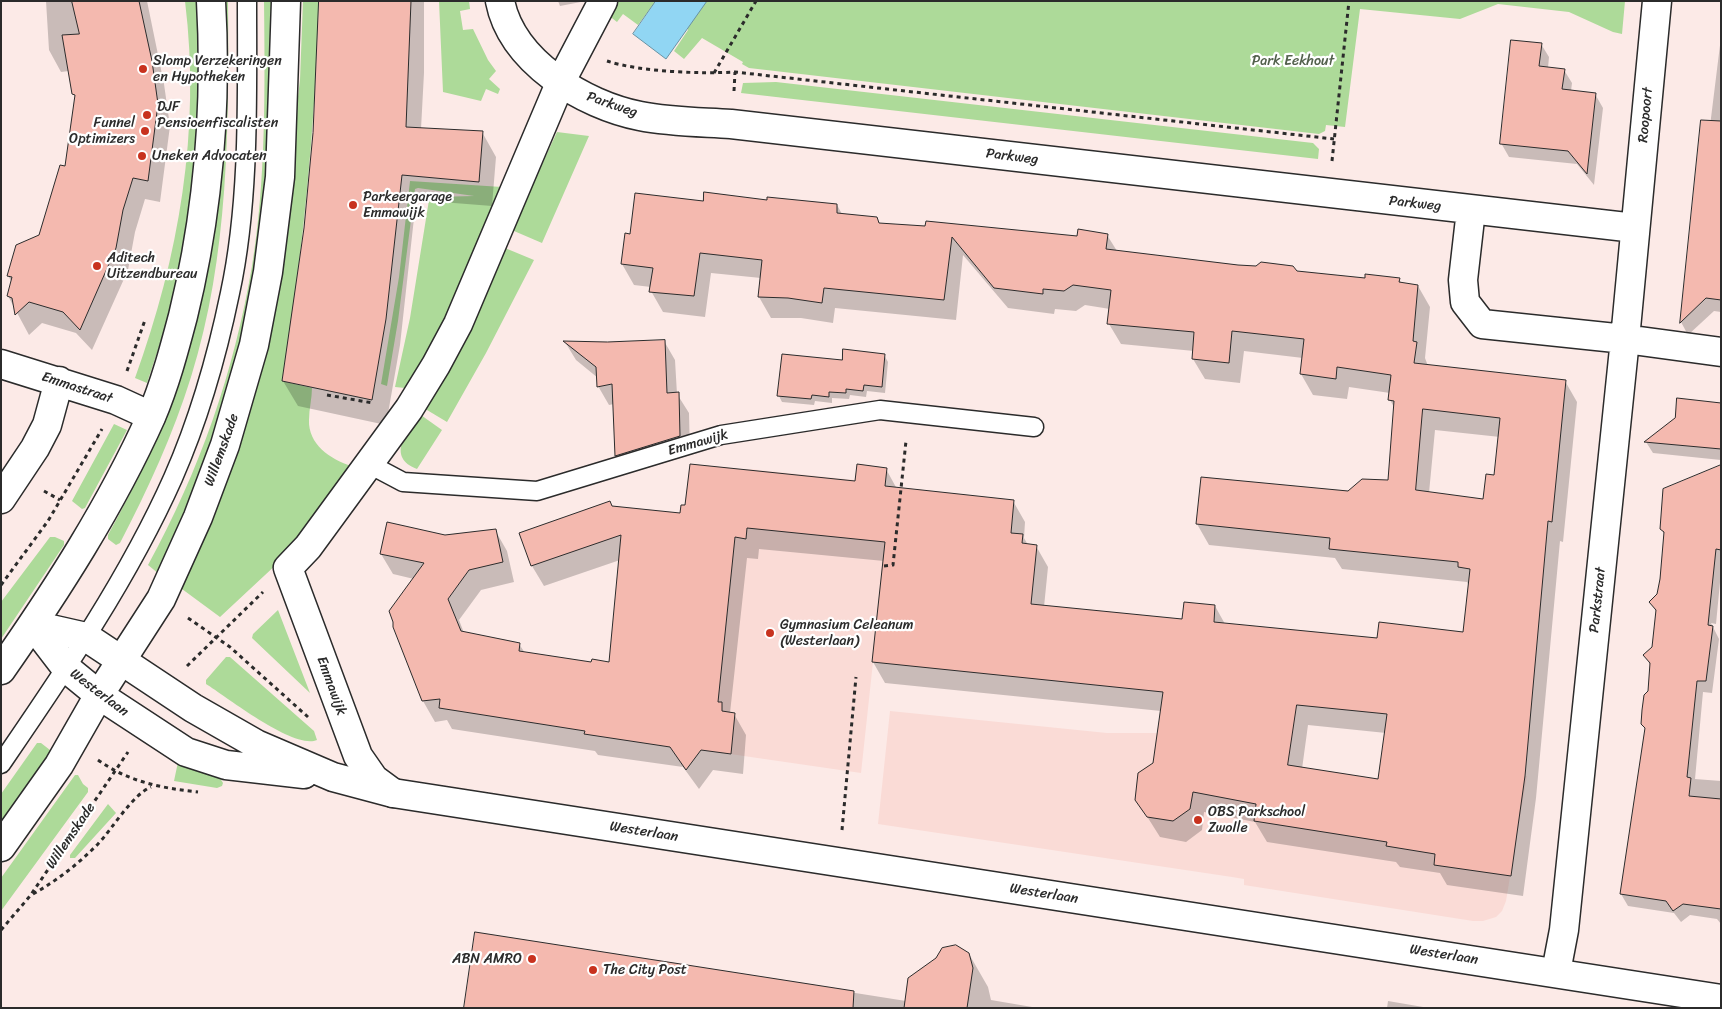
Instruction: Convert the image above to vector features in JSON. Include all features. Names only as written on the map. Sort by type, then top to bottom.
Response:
[{"type":"street","points":[[1,670],[33,625],[93,528],[151,416],[168,374],[200,242],[207,180],[210,126],[211,1]]},
{"type":"street","name":"Willemskade","points":[[1,847],[59,764],[99,695],[161,599],[198,517],[225,445],[254,345],[268,272],[280,177],[286,1]]},
{"type":"street","points":[[500,1],[505,19],[517,40],[540,67],[561,81]]},
{"type":"street","points":[[288,568],[308,547],[413,402],[458,324],[561,81],[603,1]]},
{"type":"street","name":"Roopoort","points":[[1635,228],[1656,1]]},
{"type":"street","name":"Parkweg","points":[[561,81],[584,97],[640,116],[731,124],[1635,228]]},
{"type":"street","points":[[1471,210],[1463,280],[1465,302],[1482,324],[1625,339],[1721,352]]},
{"type":"street","name":"Parkstraat","points":[[1556,972],[1565,920],[1635,228]]},
{"type":"street","name":"Emmastraat","points":[[1,364],[116,400],[151,416]]},
{"type":"street","points":[[1,499],[35,448],[47,425],[59,381]]},
{"type":"street","name":"Emmawijk","points":[[288,568],[358,756],[374,779],[393,793]]},
{"type":"street","name":"Westerlaan","points":[[33,625],[86,637],[193,708],[256,744],[333,777],[393,793],[1721,999]]},
{"type":"street","name":"Westerlaan","points":[[33,625],[66,668],[99,695],[145,727],[186,752],[226,765],[333,777]]},
{"type":"lane","points":[[1,764],[86,637],[145,535],[174,477],[197,417],[218,345],[231,291],[243,183],[247,79],[247,1]]},
{"type":"lane","name":"Emmawijk","points":[[369,464],[403,482],[537,491],[721,435],[880,410],[1034,427]]},
{"type":"path","points":[[714,73],[756,1]]},
{"type":"path","points":[[1328,194],[1350,1]]},
{"type":"path","points":[[622,66],[714,73],[735,72],[1334,139]]},
{"type":"path","points":[[735,72],[735,86]]},
{"type":"path","points":[[327,395],[354,401]]},
{"type":"path","points":[[884,566],[893,565],[910,414]]},
{"type":"path","points":[[1,585],[48,521]]},
{"type":"path","points":[[215,637],[288,568]]},
{"type":"path","points":[[161,599],[230,647],[312,721]]},
{"type":"path","points":[[839,862],[856,677]]},
{"type":"path","name":"Willemskade","points":[[1,930],[30,896],[145,727]]},
{"type":"path","name":"Willemskade","points":[[30,896],[73,868],[99,843],[141,794],[152,786]]},
{"type":"shaded area","name":"Gymnasium Celeanum (Westerlaan)","points":[[857,464],[887,468],[879,541],[886,542],[861,773],[730,754],[655,706],[681,505],[685,504],[689,468],[725,472],[750,469],[855,480]]},
{"type":"shaded area","name":"OBS Parkschool Zwolle","points":[[890,711],[1107,733],[1157,733],[1264,750],[1264,752],[1289,756],[1288,765],[1398,782],[1527,776],[1506,901],[1502,911],[1496,917],[1483,921],[1473,921],[1244,885],[1244,879],[1232,877],[878,824]]},
{"type":"green space","points":[[185,1],[197,1],[199,18],[199,172],[174,301],[147,383],[135,378],[164,286],[174,240],[188,145],[189,49]]},
{"type":"green space","points":[[219,1],[228,1],[228,96],[224,191],[213,285],[204,331],[176,420],[140,502],[120,543],[116,545],[108,539],[108,535],[146,462],[176,389],[198,314],[206,275],[214,214]]},
{"type":"green space","points":[[264,1],[272,1],[271,152],[253,310],[215,448],[159,574],[148,565],[184,493],[213,420],[235,344],[252,266],[257,234],[262,168]]},
{"type":"green space","points":[[303,1],[319,1],[317,49],[307,192],[282,381],[312,388],[309,420],[312,436],[328,455],[351,466],[294,548],[220,617],[182,589],[292,146],[300,80]]},
{"type":"green space","points":[[439,1],[469,1],[470,9],[460,11],[463,30],[473,29],[488,60],[496,71],[489,79],[500,89],[498,94],[486,89],[481,101],[443,92]]},
{"type":"green space","points":[[616,1],[656,1],[638,25],[623,14],[617,22],[608,15]]},
{"type":"green space","name":"Park Eekhout","points":[[678,1],[1625,1],[1622,34],[1613,32],[1569,12],[1498,4],[1460,19],[1360,9],[1345,127],[1326,125],[1325,131],[1319,134],[749,68],[742,64],[743,62],[702,38],[684,59],[674,51],[688,30]]},
{"type":"green space","points":[[776,82],[1313,143],[1319,149],[1318,159],[741,93],[743,83]]},
{"type":"green space","points":[[557,132],[589,136],[542,243],[514,231],[513,227]]},
{"type":"green space","points":[[410,181],[502,187],[442,327],[405,388],[395,387],[410,318],[429,200],[432,197],[474,196],[415,189],[398,321],[387,386],[381,384],[399,277]]},
{"type":"green space","points":[[505,248],[534,260],[486,353],[447,422],[422,407]]},
{"type":"green space","points":[[418,413],[442,430],[417,469],[408,464],[403,458],[401,451],[405,436]]},
{"type":"green space","points":[[114,424],[127,430],[85,508],[82,509],[72,501]]},
{"type":"green space","points":[[50,537],[64,541],[64,545],[1,639],[1,602]]},
{"type":"green space","points":[[278,610],[310,693],[252,638],[253,634]]},
{"type":"green space","points":[[226,657],[230,657],[314,731],[317,740],[306,741],[277,730],[206,684],[206,680]]},
{"type":"green space","points":[[37,743],[41,743],[50,750],[50,753],[1,821],[1,794]]},
{"type":"green space","points":[[178,762],[220,778],[223,783],[222,786],[217,788],[174,781]]},
{"type":"green space","points":[[75,775],[78,775],[83,784],[88,788],[88,792],[1,911],[1,878]]},
{"type":"green space","points":[[108,804],[116,813],[75,858],[70,858],[70,855]]},
{"type":"water","points":[[656,1],[707,1],[666,59],[633,34]]},
{"type":"building","points":[[72,1],[139,1],[152,61],[158,104],[148,181],[133,178],[123,210],[116,248],[80,330],[63,312],[29,302],[15,315],[12,298],[7,296],[12,277],[7,276],[16,245],[39,235],[60,165],[65,166],[75,95],[72,94],[62,35],[79,34]]},
{"type":"building","name":"Parkeergarage Emmawijk","points":[[319,1],[411,1],[406,127],[483,131],[479,182],[402,175],[386,319],[372,400],[282,381],[304,228],[313,133]]},
{"type":"building","points":[[1511,40],[1542,43],[1539,66],[1565,69],[1562,89],[1596,93],[1587,174],[1568,151],[1500,144]]},
{"type":"building","points":[[1701,120],[1721,121],[1721,300],[1706,298],[1680,323]]},
{"type":"building","points":[[704,192],[767,200],[767,197],[837,204],[837,213],[877,217],[879,223],[925,226],[926,221],[1077,236],[1078,229],[1108,234],[1106,249],[1238,265],[1256,266],[1261,262],[1293,266],[1297,271],[1365,278],[1365,274],[1400,278],[1399,282],[1418,285],[1413,341],[1417,342],[1414,363],[1566,380],[1552,522],[1548,521],[1525,776],[1511,876],[1434,865],[1435,854],[1386,846],[1387,842],[1254,821],[1256,804],[1193,792],[1190,809],[1173,821],[1147,817],[1135,800],[1138,773],[1153,763],[1163,692],[872,662],[885,542],[747,528],[746,539],[735,537],[718,702],[722,702],[722,711],[735,713],[731,754],[701,750],[686,770],[670,747],[584,734],[585,731],[439,708],[440,699],[422,701],[393,627],[389,611],[424,563],[380,554],[387,522],[445,535],[496,529],[503,562],[469,570],[448,599],[461,631],[520,643],[519,651],[591,662],[592,659],[609,662],[621,535],[531,566],[519,533],[610,501],[612,506],[680,513],[681,505],[685,505],[690,464],[855,481],[857,464],[887,468],[885,486],[1014,500],[1011,533],[1023,534],[1022,543],[1037,545],[1031,604],[1182,619],[1184,602],[1215,605],[1214,622],[1377,638],[1379,622],[1463,632],[1470,569],[1458,567],[1458,562],[1329,549],[1330,538],[1196,524],[1201,477],[1348,491],[1362,479],[1388,480],[1394,401],[1388,400],[1391,375],[1337,367],[1336,379],[1300,374],[1304,339],[1232,331],[1229,363],[1192,359],[1194,332],[1107,324],[1111,290],[1073,285],[1064,291],[1043,289],[1043,294],[994,288],[952,237],[944,300],[824,288],[822,303],[788,298],[758,297],[762,260],[700,253],[694,296],[649,292],[653,268],[621,264],[625,233],[630,234],[635,193],[703,201]],"holes":[[[1423,409],[1500,418],[1494,475],[1486,474],[1483,499],[1416,490]],[[1297,705],[1387,714],[1378,779],[1288,765]]]},
{"type":"building","points":[[665,340],[667,393],[679,392],[680,436],[615,456],[612,384],[597,387],[596,367],[563,341]]},
{"type":"building","points":[[843,349],[885,354],[882,387],[864,385],[863,391],[846,389],[846,393],[829,392],[829,397],[812,395],[811,399],[777,396],[782,354],[842,360]]},
{"type":"building","points":[[1677,398],[1721,403],[1721,449],[1644,442],[1675,418]]},
{"type":"building","points":[[1721,465],[1721,550],[1716,549],[1708,625],[1713,626],[1706,681],[1697,681],[1687,777],[1691,778],[1689,796],[1721,799],[1721,909],[1683,904],[1673,911],[1666,901],[1620,894],[1645,728],[1641,724],[1642,710],[1644,695],[1648,691],[1650,663],[1643,655],[1652,647],[1656,610],[1649,602],[1657,594],[1660,579],[1664,532],[1660,529],[1663,489]]},
{"type":"building","name":"The City Post","points":[[475,932],[854,991],[853,1008],[464,1008]]},
{"type":"building","points":[[956,945],[969,953],[973,968],[967,1008],[904,1008],[908,978],[936,958],[942,948]]},
{"type":"place","name":"Slomp Verzekeringen en Hypotheken","points":[[143,69]]},
{"type":"place","name":"DJF Pensioenfiscalisten","points":[[147,115]]},
{"type":"place","name":"Funnel Optimizers","points":[[145,131]]},
{"type":"place","name":"Uneken Advocaten","points":[[142,156]]},
{"type":"place","name":"Parkeergarage Emmawijk","points":[[353,205]]},
{"type":"place","name":"Aditech Uitzendbureau","points":[[97,266]]},
{"type":"place","name":"Gymnasium Celeanum (Westerlaan)","points":[[770,633]]},
{"type":"place","name":"OBS Parkschool Zwolle","points":[[1198,820]]},
{"type":"place","name":"ABN AMRO","points":[[532,959]]},
{"type":"place","name":"The City Post","points":[[593,970]]}]
